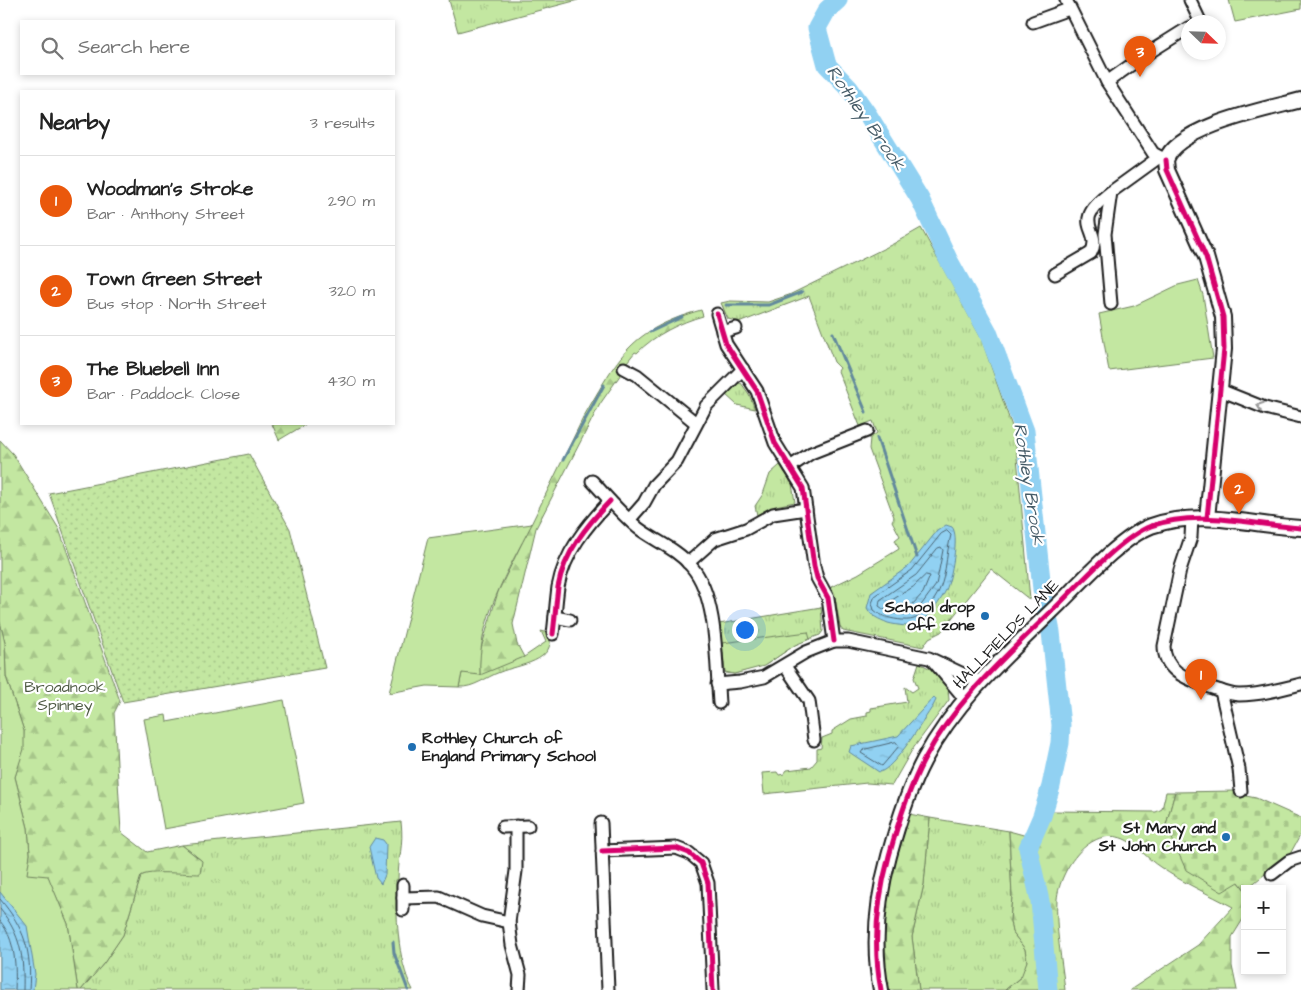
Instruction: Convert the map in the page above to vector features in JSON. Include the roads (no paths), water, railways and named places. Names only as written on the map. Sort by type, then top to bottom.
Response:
[{"type":"street","points":[[1190,0],[1197,15]]},
{"type":"street","points":[[1033,22],[1068,5],[1107,82],[1162,159],[1206,258],[1221,308],[1224,349],[1207,518]]},
{"type":"street","points":[[1107,82],[1181,32]]},
{"type":"street","points":[[1061,274],[1090,253],[1093,242],[1088,223],[1089,214],[1094,206],[1110,192],[1162,159],[1173,148],[1203,129],[1301,100]]},
{"type":"street","points":[[1110,192],[1106,234],[1111,304]]},
{"type":"street","points":[[717,314],[732,355],[756,391],[772,438],[803,488],[816,578],[828,598],[834,641]]},
{"type":"street","points":[[722,332],[736,328]]},
{"type":"street","points":[[624,368],[640,371],[696,423]]},
{"type":"street","points":[[630,519],[644,503],[654,485],[677,460],[696,423],[718,392],[743,369]]},
{"type":"street","points":[[1220,390],[1265,408],[1301,417]]},
{"type":"street","points":[[790,467],[811,453],[863,432],[864,445]]},
{"type":"street","points":[[592,481],[630,519],[688,563],[699,578],[706,594],[712,624],[719,703]]},
{"type":"street","points":[[553,634],[559,585],[567,562],[580,535],[610,501]]},
{"type":"street","points":[[688,563],[706,546],[723,536],[746,529],[773,514],[806,509]]},
{"type":"street","points":[[1192,518],[1191,537],[1180,570],[1166,637],[1164,655],[1172,669],[1181,676],[1222,691],[1245,695],[1301,684]]},
{"type":"street","name":"HALLFIELDS LANE","points":[[881,990],[876,960],[876,924],[893,840],[912,784],[924,759],[965,699],[980,682],[1066,597],[1137,533],[1157,524],[1192,518],[1301,528]]},
{"type":"street","points":[[555,618],[570,620]]},
{"type":"street","points":[[717,684],[757,679],[785,666],[806,652],[834,641],[848,642],[932,659],[980,682]]},
{"type":"street","points":[[932,659],[965,699]]},
{"type":"street","points":[[785,666],[807,696],[813,735],[824,728]]},
{"type":"street","points":[[1222,691],[1239,769],[1241,792]]},
{"type":"street","points":[[601,822],[608,990]]},
{"type":"street","points":[[516,826],[516,871],[509,922],[512,945],[520,976],[519,990]]},
{"type":"street","points":[[503,827],[528,826]]},
{"type":"street","points":[[602,851],[676,848],[689,853],[701,864],[708,883],[713,990]]},
{"type":"street","points":[[1272,874],[1289,861],[1301,857]]},
{"type":"street","points":[[402,885],[403,910]]},
{"type":"street","points":[[403,898],[439,898],[482,916],[509,922]]},
{"type":"water","points":[[946,525],[952,527],[955,539],[952,567],[946,590],[930,613],[919,624],[912,626],[888,623],[873,616],[867,608],[871,593],[909,566],[937,531]]},
{"type":"water","points":[[934,697],[936,700],[933,706],[916,732],[900,754],[885,769],[879,772],[849,752],[851,746],[898,736]]},
{"type":"water","points":[[375,838],[383,840],[386,844],[385,875],[381,884],[376,878],[369,847]]},
{"type":"water","points":[[0,892],[27,926],[35,974],[33,990],[0,990]]},
{"type":"waterway","name":"Rothley Brook","points":[[838,0],[827,10],[817,28],[827,65],[849,88],[868,115],[920,199],[948,259],[988,332],[1025,431],[1042,589],[1051,632],[1061,725],[1060,743],[1051,786],[1042,816],[1028,848],[1040,901],[1048,990]]},
{"type":"waterway","points":[[726,305],[769,305],[802,292]]},
{"type":"waterway","points":[[650,332],[682,317]]},
{"type":"waterway","points":[[833,333],[866,412]]},
{"type":"waterway","points":[[563,460],[604,385]]},
{"type":"waterway","points":[[877,438],[917,557]]},
{"type":"waterway","points":[[393,942],[394,953],[408,990]]},
{"type":"place","name":"The Bluebell Inn","points":[[1140,77]]},
{"type":"place","name":"Town Green Street","points":[[1239,514]]},
{"type":"place","name":"School drop off zone","points":[[985,616]]},
{"type":"place","name":"Woodman's Stroke","points":[[1201,700]]},
{"type":"place","name":"Rothley Church of England Primary School","points":[[412,747]]},
{"type":"place","name":"St Mary and St John Church","points":[[1226,837]]},
{"type":"park label","name":"Broadnook Spinney","points":[[65,696]]}]
